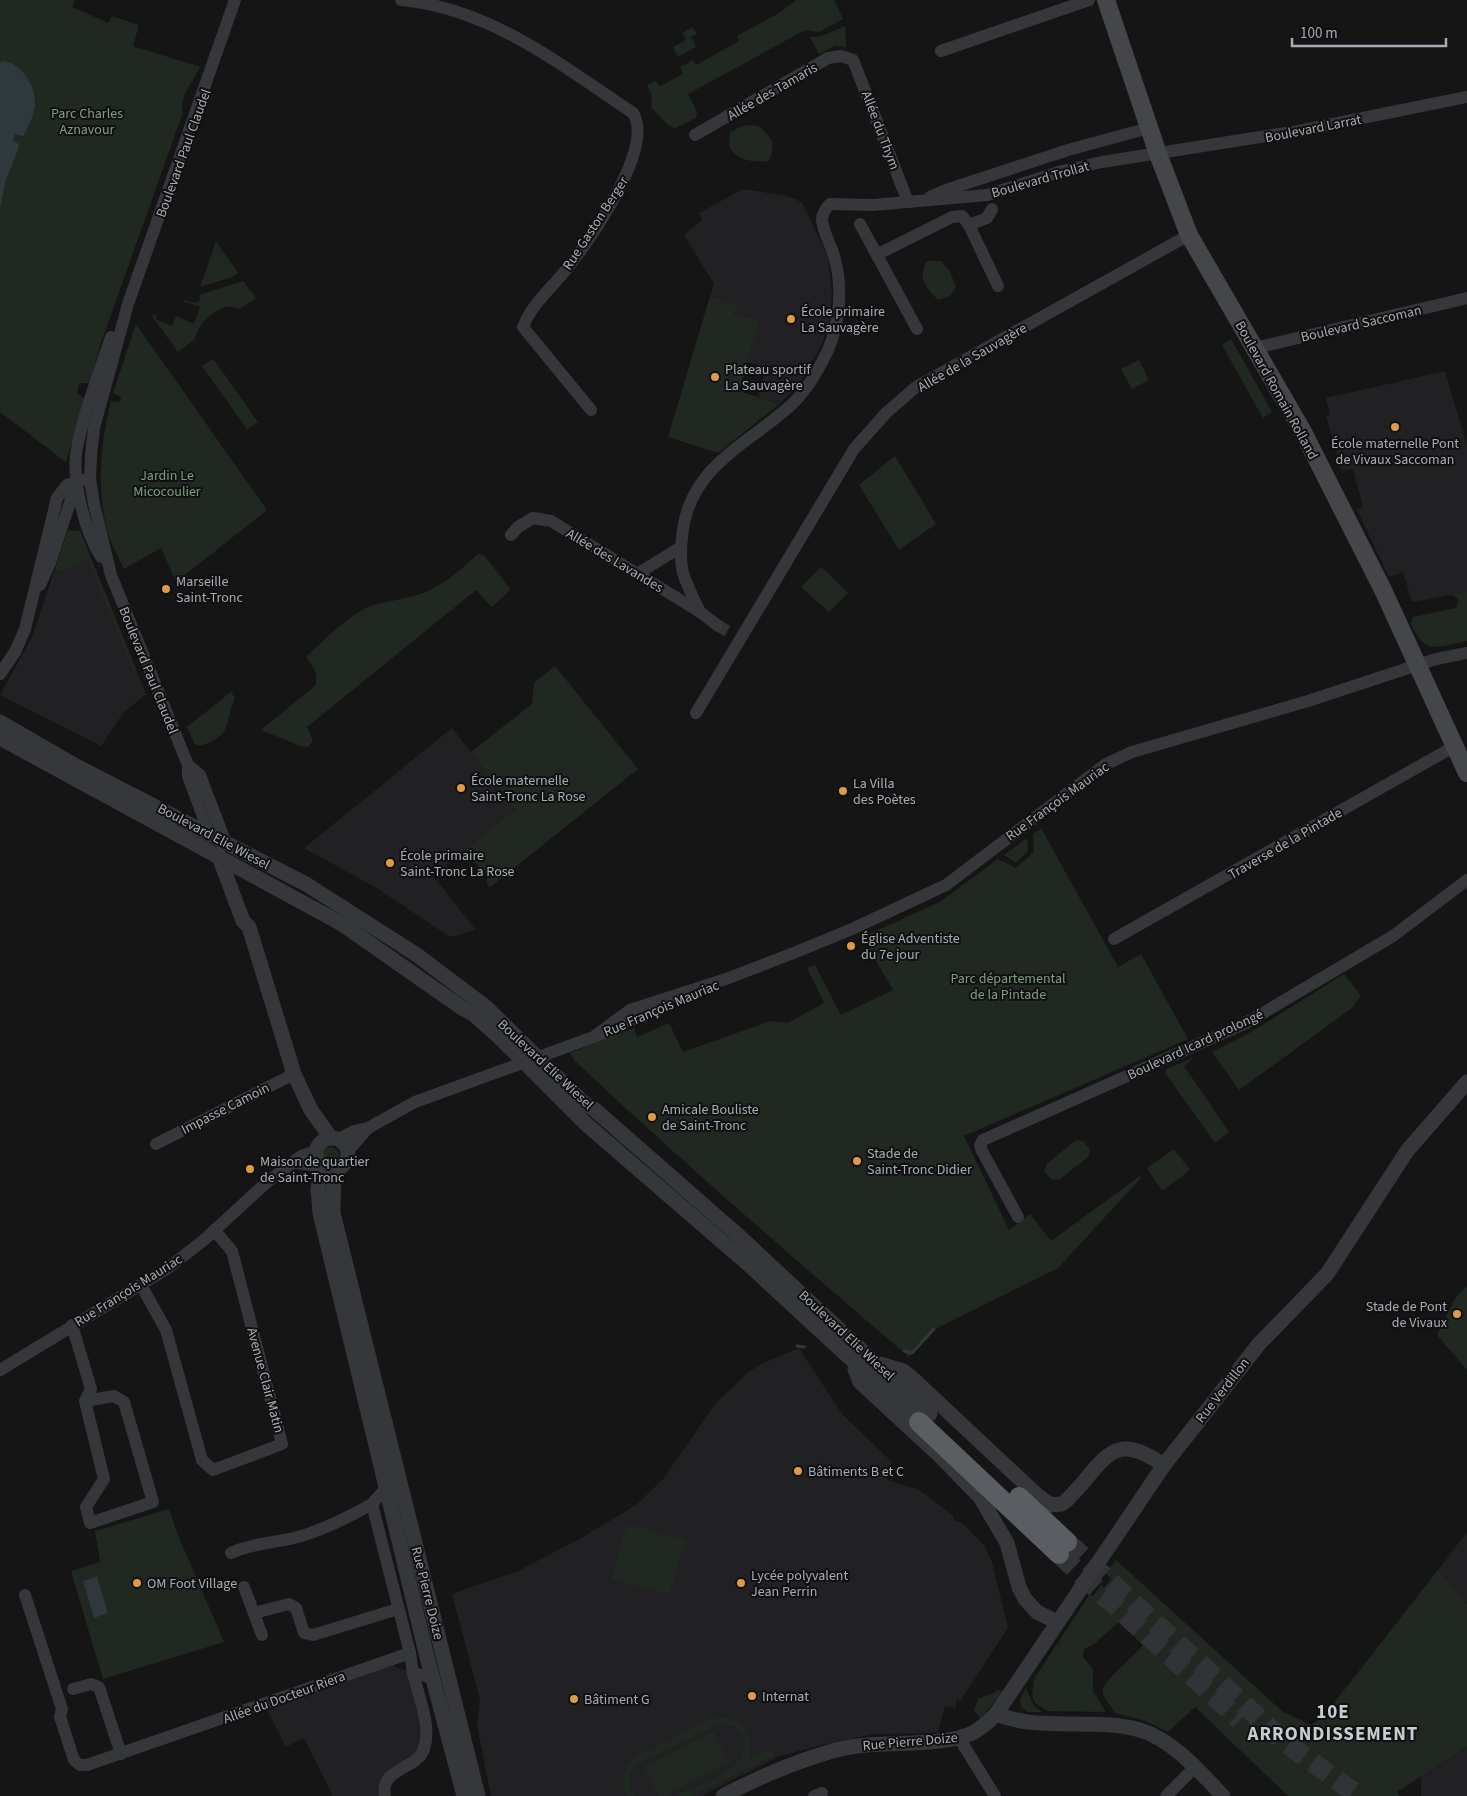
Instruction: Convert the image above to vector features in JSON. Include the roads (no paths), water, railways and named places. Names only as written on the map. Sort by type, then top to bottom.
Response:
[{"type":"highway","name":"Boulevard Elie Wiesel","points":[[924,1418],[1063,1548]]},
{"type":"main road","name":"Boulevard Romain Rolland","points":[[1106,0],[1158,154],[1189,236],[1256,348],[1302,430],[1418,665],[1467,772]]},
{"type":"street","name":"Boulevard Paul Claudel","points":[[235,0],[128,304],[94,428],[90,479],[111,574],[188,765],[188,776],[209,833],[225,860],[243,921],[249,927],[294,1074],[311,1110],[311,1124],[330,1145],[318,1162],[326,1168]]},
{"type":"street","name":"Rue Gaston Berger","points":[[401,0],[424,2],[456,11],[508,32],[633,113],[638,120],[633,157],[624,181],[574,259],[528,314],[523,326],[590,410]]},
{"type":"street","points":[[941,51],[1089,0]]},
{"type":"street","name":"Allée des Tamaris","points":[[695,135],[828,58],[842,56],[853,60]]},
{"type":"street","name":"Allée du Thym","points":[[853,60],[915,202]]},
{"type":"street","name":"Boulevard Larrat","points":[[1158,154],[1298,131],[1467,97]]},
{"type":"street","name":"Boulevard Trollat","points":[[915,202],[1068,150],[1149,128]]},
{"type":"street","name":"Boulevard Trollat","points":[[700,612],[683,573],[681,547],[683,524],[689,505],[702,480],[724,458],[791,406],[808,386],[828,349],[836,324],[839,303],[837,266],[822,220],[825,210],[830,204],[841,202],[873,205],[987,195],[1062,171],[1102,162],[1158,154]]},
{"type":"street","points":[[969,225],[987,218],[1000,191]]},
{"type":"street","points":[[987,195],[992,209]]},
{"type":"street","points":[[878,254],[952,217],[962,216],[969,225],[998,286]]},
{"type":"street","points":[[860,224],[878,254],[917,329]]},
{"type":"street","name":"Allée de la Sauvagère","points":[[696,713],[734,636],[854,448],[886,413],[916,387],[1189,236]]},
{"type":"street","name":"Boulevard Saccoman","points":[[1256,348],[1467,298]]},
{"type":"street","name":"Boulevard Paul Claudel","points":[[111,574],[97,552],[84,517],[77,481],[76,454],[113,332],[128,304]]},
{"type":"street","points":[[0,674],[20,642],[34,596],[39,566],[57,498],[67,485],[90,479]]},
{"type":"street","name":"Allée des Lavandes","points":[[511,535],[518,527],[533,518],[552,522],[700,612],[717,625]]},
{"type":"street","points":[[637,574],[681,547]]},
{"type":"street","name":"Rue François Mauriac","points":[[0,1370],[174,1264],[301,1156],[368,1128],[415,1102],[614,1030],[626,1022],[659,1008],[702,993],[726,979],[852,929],[946,885],[1106,764],[1123,756],[1418,665],[1467,653]]},
{"type":"street","name":"Boulevard Elie Wiesel","points":[[0,722],[76,766],[306,884],[417,955],[486,1007],[586,1124],[748,1264],[850,1359],[924,1418]]},
{"type":"street","name":"Boulevard Elie Wiesel","points":[[0,738],[342,924],[473,1014],[585,1104],[594,1109],[740,1237],[879,1364],[924,1418]]},
{"type":"street","name":"Traverse de la Pintade","points":[[1114,939],[1455,746]]},
{"type":"street","name":"Boulevard Paul Claudel","points":[[188,765],[200,775],[225,841],[225,860]]},
{"type":"street","name":"Boulevard Icard prolongé","points":[[1018,1217],[982,1151],[980,1145],[983,1140],[1246,1023],[1393,936],[1467,880]]},
{"type":"street","name":"Impasse Camoin","points":[[156,1144],[294,1074]]},
{"type":"street","name":"Rue Verdillon","points":[[996,1714],[1164,1465],[1259,1344],[1327,1274],[1407,1151],[1467,1082]]},
{"type":"street","name":"Rue François Mauriac","points":[[326,1168],[345,1163],[330,1145]]},
{"type":"street","points":[[294,1163],[326,1168]]},
{"type":"street","name":"Rue Pierre Doize","points":[[326,1168],[333,1212],[478,1796]]},
{"type":"street","name":"Rue Pierre Doize","points":[[326,1168],[318,1189],[320,1213],[386,1488],[464,1796]]},
{"type":"street","name":"Avenue Clair Matin","points":[[141,1285],[166,1330],[202,1460],[213,1470],[282,1444],[232,1251],[214,1230]]},
{"type":"street","points":[[72,1325],[91,1389],[85,1401],[104,1479],[86,1507],[90,1523],[153,1502],[124,1402],[114,1396],[85,1401]]},
{"type":"street","points":[[850,1359],[860,1382],[939,1455],[980,1497],[1007,1543],[1018,1587],[1025,1599],[1037,1612],[1057,1622]]},
{"type":"street","points":[[879,1364],[903,1371],[912,1378],[1045,1502],[1056,1506],[1062,1504],[1080,1487],[1098,1462],[1114,1450],[1132,1449],[1143,1452],[1164,1465]]},
{"type":"street","points":[[363,1394],[378,1390]]},
{"type":"street","points":[[230,1554],[246,1546],[299,1537],[349,1516],[372,1504],[386,1488]]},
{"type":"street","points":[[372,1504],[410,1653],[427,1733],[424,1750],[417,1761],[394,1772],[386,1782],[385,1796]]},
{"type":"street","points":[[244,1587],[262,1635]]},
{"type":"street","name":"Allée du Docteur Riera","points":[[25,1594],[62,1709],[60,1717],[74,1760],[86,1765],[410,1653]]},
{"type":"street","points":[[254,1613],[289,1604],[296,1608],[304,1634],[313,1635],[398,1609]]},
{"type":"street","points":[[414,1672],[433,1678]]},
{"type":"street","points":[[73,1689],[91,1684],[99,1687],[120,1754]]},
{"type":"street","points":[[996,1714],[1029,1724],[1112,1726],[1140,1730],[1170,1746],[1195,1767],[1223,1796]]},
{"type":"street","name":"Rue Pierre Doize","points":[[723,1796],[758,1778],[836,1750],[860,1745],[959,1738],[986,1725],[996,1714]]},
{"type":"street","points":[[959,1738],[995,1796]]},
{"type":"street","points":[[1166,1796],[1195,1767]]},
{"type":"waterway","points":[[904,1351],[912,1353],[934,1329]]},
{"type":"waterway","points":[[797,1346],[804,1347]]},
{"type":"tunnel","points":[[717,625],[729,632]]},
{"type":"tunnel","points":[[1067,1542],[1286,1743],[1359,1796]]},
{"type":"tunnel","points":[[1059,1554],[1240,1720]]},
{"type":"place","name":"École primaire La Sauvagère","points":[[791,319]]},
{"type":"place","name":"Plateau sportif La Sauvagère","points":[[715,377]]},
{"type":"place","name":"École maternelle Pont de Vivaux Saccoman","points":[[1395,427]]},
{"type":"place","name":"Marseille Saint-Tronc","points":[[166,589]]},
{"type":"place","name":"École maternelle Saint-Tronc La Rose","points":[[461,788]]},
{"type":"place","name":"La Villa des Poètes","points":[[843,791]]},
{"type":"place","name":"École primaire Saint-Tronc La Rose","points":[[390,863]]},
{"type":"place","name":"Église Adventiste du 7e jour","points":[[851,946]]},
{"type":"place","name":"Amicale Bouliste de Saint-Tronc","points":[[652,1117]]},
{"type":"place","name":"Stade de Saint-Tronc Didier","points":[[857,1161]]},
{"type":"place","name":"Maison de quartier de Saint-Tronc","points":[[250,1169]]},
{"type":"place","name":"Stade de Pont de Vivaux","points":[[1457,1314]]},
{"type":"place","name":"Bâtiments B et C","points":[[798,1471]]},
{"type":"place","name":"OM Foot Village","points":[[137,1583]]},
{"type":"place","name":"Lycée polyvalent Jean Perrin","points":[[741,1583]]},
{"type":"place","name":"Internat","points":[[752,1696]]},
{"type":"place","name":"Bâtiment G","points":[[574,1699]]},
{"type":"district","name":"10E ARRONDISSEMENT","points":[[1333,1722]]},
{"type":"park label","name":"Parc Charles Aznavour","points":[[87,122]]},
{"type":"park label","name":"Jardin Le Micocoulier","points":[[167,484]]},
{"type":"park label","name":"Parc départemental de la Pintade","points":[[1008,986]]}]
